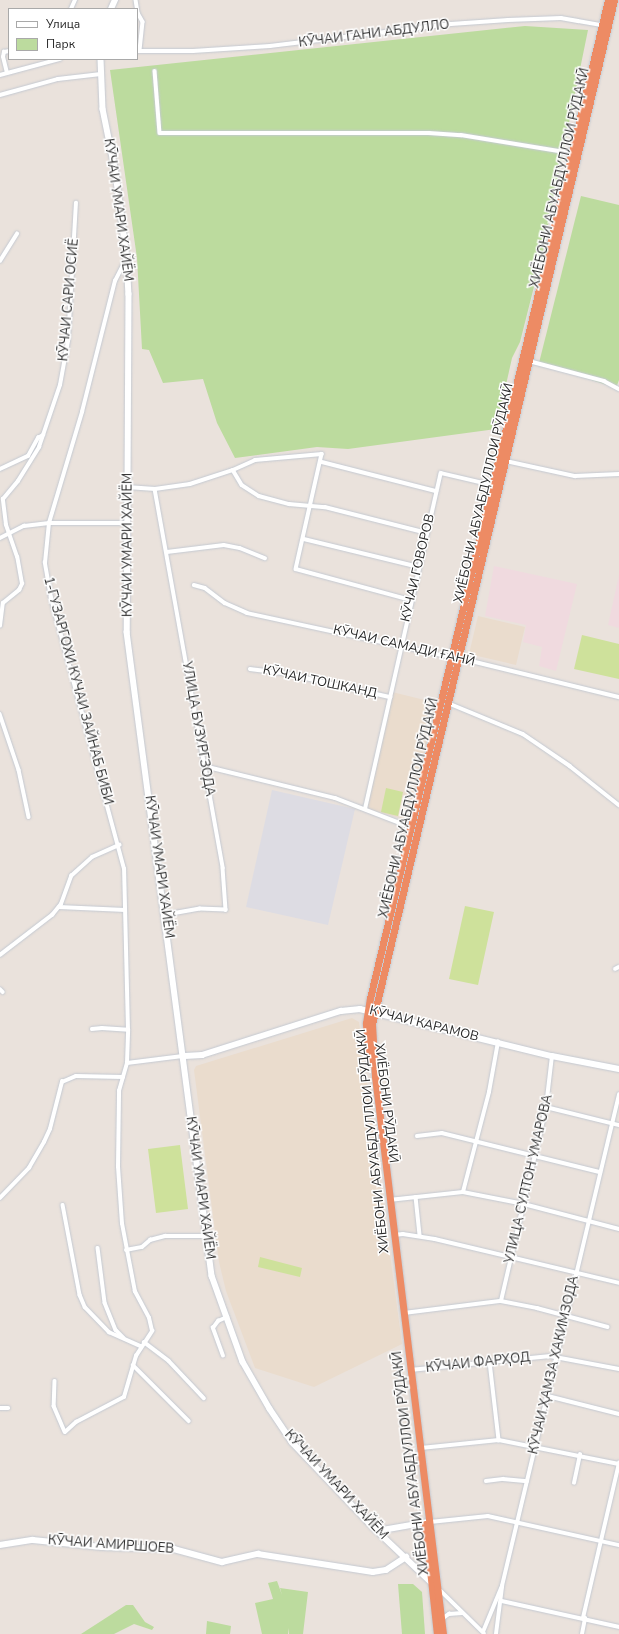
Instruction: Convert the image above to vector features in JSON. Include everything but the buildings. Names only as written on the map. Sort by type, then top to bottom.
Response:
[{"type":"highway","points":[[605,26],[608,0]]},
{"type":"highway","points":[[476,564],[492,485],[501,459],[565,192],[571,153],[585,110],[605,26],[614,0]]},
{"type":"highway","name":"ХИЁБОНИ АБУАБДУЛЛОИ РӮДАКӢ","points":[[565,192],[585,110]]},
{"type":"highway","name":"ХИЁБОНИ АБУАБДУЛЛОИ РӮДАКӢ","points":[[443,1634],[428,1522],[421,1448],[413,1398],[393,1235],[372,1044],[371,1010],[501,459]]},
{"type":"highway","points":[[410,840],[410,827],[443,702]]},
{"type":"highway","points":[[413,1398],[428,1522],[437,1634]]},
{"type":"main road","name":"КӮЧАИ УМАРИ ХАЙЁМ","points":[[101,60],[104,109],[116,173],[127,258],[129,338],[127,632],[185,1056],[212,1276],[243,1362],[270,1409],[292,1442],[438,1589]]},
{"type":"main road","name":"КӮЧАИ КАРАМОВ","points":[[185,1056],[202,1055],[342,1011],[371,1010],[552,1056],[619,1069]]},
{"type":"main road","points":[[378,1530],[428,1522]]},
{"type":"main road","name":"КӮЧАИ АМИРШОЕВ","points":[[0,1545],[33,1540],[102,1547],[174,1549],[222,1562],[258,1554],[373,1572],[386,1570],[406,1557]]},
{"type":"street","points":[[138,13],[143,22],[139,51]]},
{"type":"street","name":"КӮЧАИ ГАНИ АБДУЛЛО","points":[[139,51],[205,51],[270,46],[451,24],[508,20],[560,18],[605,26]]},
{"type":"street","points":[[7,73],[3,57],[4,52],[8,51]]},
{"type":"street","points":[[0,75],[56,60]]},
{"type":"street","points":[[155,71],[160,133],[429,132],[483,138],[571,153]]},
{"type":"street","points":[[0,95],[58,80],[101,74]]},
{"type":"street","name":"КӮЧАИ САРИ ОСИЁ","points":[[0,626],[3,603],[19,590],[22,584],[17,557],[6,525],[2,499],[27,469],[43,435],[60,385],[68,341],[76,203]]},
{"type":"street","points":[[0,261],[17,234]]},
{"type":"street","name":"1-ГУЗАРГОХИ КУЧАИ ЗАЙНАБ БИБИ","points":[[127,258],[115,280],[82,412],[49,523],[45,563],[51,598],[119,845],[124,869],[128,1030],[127,1063],[119,1091],[118,1167],[126,1250],[135,1292],[149,1318],[152,1331],[144,1342]]},
{"type":"street","points":[[525,360],[604,381],[619,389]]},
{"type":"street","points":[[0,469],[28,456],[38,438],[43,435]]},
{"type":"street","points":[[127,487],[155,489],[190,484],[233,470],[254,460],[322,454],[322,462],[296,569],[411,600]]},
{"type":"street","points":[[501,459],[575,476],[619,474]]},
{"type":"street","points":[[322,462],[436,491]]},
{"type":"street","points":[[233,470],[242,485],[259,496],[289,504],[312,505],[427,533]]},
{"type":"street","name":"КӮЧАИ ГОВОРОВ","points":[[365,809],[411,600],[436,491],[442,473],[492,485]]},
{"type":"street","name":"УЛИЦА БУЗУРГЗОДА","points":[[155,489],[223,868],[226,910],[200,909],[166,915]]},
{"type":"street","points":[[0,538],[8,532],[24,526],[49,523],[127,523]]},
{"type":"street","points":[[304,539],[419,567]]},
{"type":"street","points":[[167,552],[224,545],[240,548],[265,558]]},
{"type":"street","name":"КӮЧАИ САМАДИ ҒАНӢ","points":[[194,585],[205,588],[225,603],[247,613],[401,644],[619,697]]},
{"type":"street","name":"КӮЧАИ ТОШКАНД","points":[[250,668],[288,674],[390,697]]},
{"type":"street","points":[[443,702],[523,734],[570,766],[619,805]]},
{"type":"street","points":[[0,714],[19,770],[29,817]]},
{"type":"street","points":[[204,766],[335,798],[410,827]]},
{"type":"street","points":[[0,955],[59,908],[71,876],[92,857],[119,845]]},
{"type":"street","points":[[59,908],[125,910]]},
{"type":"street","points":[[615,970],[619,967]]},
{"type":"street","points":[[92,1030],[102,1028],[128,1030]]},
{"type":"street","points":[[463,1192],[489,1092],[498,1042]]},
{"type":"street","points":[[127,1063],[185,1056]]},
{"type":"street","name":"УЛИЦА СУЛТОН УМАРОВА","points":[[502,1301],[546,1107],[552,1056]]},
{"type":"street","points":[[0,1198],[28,1168],[44,1142],[50,1129],[62,1082],[76,1076],[123,1076]]},
{"type":"street","name":"КӮЧАИ ҲАМЗА ХАКИМЗОДА","points":[[484,1633],[502,1586],[619,1095]]},
{"type":"street","points":[[546,1107],[619,1125]]},
{"type":"street","points":[[417,1136],[442,1133],[600,1172]]},
{"type":"street","points":[[389,1200],[463,1192],[524,1204],[619,1229]]},
{"type":"street","points":[[416,1197],[420,1236]]},
{"type":"street","points":[[63,1205],[83,1302],[109,1332],[140,1346]]},
{"type":"street","points":[[393,1235],[420,1236],[619,1283]]},
{"type":"street","points":[[126,1250],[142,1247],[150,1240],[165,1236],[207,1236]]},
{"type":"street","points":[[98,1248],[105,1303],[116,1330],[126,1340]]},
{"type":"street","points":[[403,1313],[502,1301],[566,1315],[608,1327]]},
{"type":"street","points":[[223,1356],[212,1328],[218,1321],[227,1317]]},
{"type":"street","points":[[55,1381],[54,1406],[65,1432],[76,1422],[124,1397],[133,1365],[140,1346],[144,1342],[169,1362],[204,1398]]},
{"type":"street","name":"КӮЧАИ ФАРҲОД","points":[[410,1370],[557,1356],[619,1369]]},
{"type":"street","points":[[490,1362],[498,1440]]},
{"type":"street","points":[[133,1365],[189,1421]]},
{"type":"street","points":[[548,1396],[619,1414]]},
{"type":"street","points":[[0,1408],[8,1408]]},
{"type":"street","points":[[421,1448],[498,1440],[535,1446],[619,1464],[584,1618],[582,1634]]},
{"type":"street","points":[[574,1483],[580,1456]]},
{"type":"street","points":[[486,1482],[503,1479],[527,1481]]},
{"type":"street","points":[[428,1522],[488,1516],[619,1545]]},
{"type":"street","points":[[496,1634],[502,1601],[502,1586]]},
{"type":"street","points":[[438,1589],[484,1633]]},
{"type":"street","points":[[502,1601],[619,1627]]},
{"type":"street","points":[[442,1619],[449,1614],[462,1613]]},
{"type":"shaded area","points":[[494,566],[577,584],[556,671],[539,666],[542,647],[523,642],[526,625],[485,616]]},
{"type":"shaded area","points":[[619,575],[619,628],[608,625]]},
{"type":"shaded area","points":[[478,616],[525,627],[516,665],[469,654]]},
{"type":"shaded area","points":[[392,692],[437,703],[408,820],[367,809]]},
{"type":"shaded area","points":[[272,790],[355,809],[328,925],[246,907]]},
{"type":"shaded area","points":[[352,1018],[359,1022],[402,1344],[314,1387],[255,1368],[226,1291],[219,1262],[194,1070],[196,1066]]},
{"type":"green space","points":[[525,26],[588,30],[542,255],[520,342],[512,358],[496,429],[348,449],[317,447],[235,458],[217,423],[203,379],[163,383],[149,350],[142,349],[137,258],[110,70]]},
{"type":"green space","points":[[581,196],[619,205],[619,380],[616,388],[539,363]]},
{"type":"green space","points":[[582,635],[619,644],[619,679],[574,669]]},
{"type":"green space","points":[[386,788],[403,792],[398,816],[381,812]]},
{"type":"green space","points":[[465,906],[494,912],[478,985],[449,979]]},
{"type":"green space","points":[[180,1145],[188,1209],[156,1213],[148,1149]]},
{"type":"green space","points":[[260,1257],[302,1268],[300,1277],[258,1267]]},
{"type":"green space","points":[[277,1581],[282,1595],[280,1588],[308,1592],[303,1634],[289,1634],[288,1628],[288,1634],[262,1634],[255,1603],[273,1599],[268,1583]]},
{"type":"green space","points":[[398,1584],[413,1584],[422,1592],[425,1634],[402,1634]]},
{"type":"green space","points":[[126,1605],[133,1605],[145,1622],[154,1627],[152,1630],[134,1624],[114,1634],[81,1634]]},
{"type":"green space","points":[[207,1621],[231,1626],[230,1634],[206,1634]]}]
